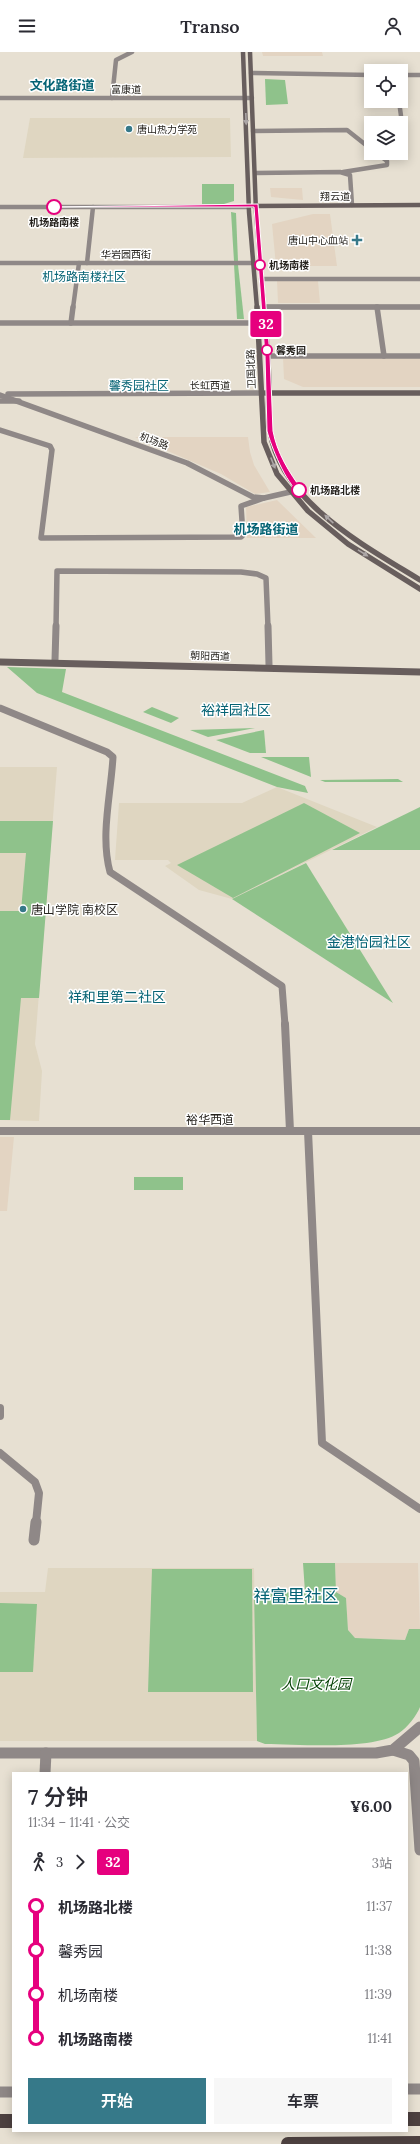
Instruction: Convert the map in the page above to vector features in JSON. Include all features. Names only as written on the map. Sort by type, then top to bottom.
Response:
[{"type":"main road","name":"卫国北路","points":[[243,52],[252,263],[258,323],[264,442],[277,474],[291,493],[325,526],[348,544],[420,588]]},
{"type":"main road","name":"卫国北路","points":[[250,52],[256,173],[256,207],[268,356],[270,431],[272,442],[286,471],[299,490],[348,534],[420,580]]},
{"type":"main road","name":"翔云道","points":[[256,207],[352,205],[420,207]]},
{"type":"main road","name":"翔云道","points":[[249,207],[420,207]]},
{"type":"main road","name":"长虹西道","points":[[269,396],[420,393]]},
{"type":"main road","name":"长虹西道","points":[[261,396],[420,398]]},
{"type":"main road","name":"朝阳西道","points":[[0,661],[55,660],[420,669]]},
{"type":"main road","name":"朝阳西道","points":[[0,661],[420,672]]},
{"type":"main road","points":[[408,2119],[420,2119]]},
{"type":"main road","points":[[0,2121],[12,2120]]},
{"type":"main road","points":[[288,2144],[420,2143]]},
{"type":"street","points":[[112,98],[116,60],[132,52]]},
{"type":"street","points":[[251,73],[364,75]]},
{"type":"street","points":[[408,75],[420,75]]},
{"type":"street","name":"富康道","points":[[0,98],[252,98]]},
{"type":"street","points":[[400,108],[401,116]]},
{"type":"street","points":[[253,130],[347,130],[364,143]]},
{"type":"street","points":[[256,173],[340,172],[387,165],[386,160]]},
{"type":"street","points":[[340,172],[350,175],[352,205]]},
{"type":"street","name":"翔云道","points":[[0,207],[249,207]]},
{"type":"street","points":[[87,263],[93,207]]},
{"type":"street","name":"华岩园西街","points":[[0,263],[252,263]]},
{"type":"street","points":[[72,323],[79,263]]},
{"type":"street","points":[[261,279],[420,279]]},
{"type":"street","points":[[264,307],[420,307]]},
{"type":"street","points":[[377,307],[384,356]]},
{"type":"street","points":[[0,323],[258,323]]},
{"type":"street","points":[[268,356],[420,356]]},
{"type":"street","name":"长虹西道","points":[[0,394],[261,396]]},
{"type":"street","name":"机场路","points":[[0,394],[187,463],[253,497],[264,498],[299,490]]},
{"type":"street","name":"长虹西道","points":[[0,400],[12,398],[261,396]]},
{"type":"street","points":[[0,400],[19,401]]},
{"type":"street","points":[[0,430],[50,446],[52,450],[41,538],[241,537],[243,535],[241,506],[264,498]]},
{"type":"street","points":[[55,660],[57,571],[241,572],[257,574],[266,578],[269,665]]},
{"type":"street","points":[[0,708],[107,752],[113,757],[106,846],[106,866],[110,872],[282,986],[284,993],[290,1131]]},
{"type":"street","name":"裕华西道","points":[[0,1131],[420,1131]]},
{"type":"street","points":[[308,1131],[322,1443],[420,1509]]},
{"type":"street","points":[[0,1408],[0,1416]]},
{"type":"street","points":[[0,1453],[35,1482],[39,1493],[34,1540]]},
{"type":"street","points":[[393,1750],[420,1727]]},
{"type":"street","points":[[0,1753],[376,1753],[393,1750],[417,1758],[420,1850]]},
{"type":"street","points":[[45,1772],[46,1753]]},
{"type":"street","points":[[408,2090],[420,2089]]},
{"type":"street","points":[[0,2092],[12,2092]]},
{"type":"shaded area","points":[[262,52],[322,52],[323,56],[263,56]]},
{"type":"shaded area","points":[[51,80],[74,80],[74,87],[50,87]]},
{"type":"shaded area","name":"唐山热力学苑","points":[[30,118],[230,118],[231,157],[23,158]]},
{"type":"shaded area","points":[[270,188],[302,188],[303,200],[271,197]]},
{"type":"shaded area","points":[[313,214],[330,214],[337,266],[276,266],[272,224]]},
{"type":"shaded area","points":[[277,281],[318,281],[320,303],[278,303]]},
{"type":"shaded area","points":[[283,358],[420,358],[420,387],[303,387],[284,379]]},
{"type":"shaded area","points":[[135,437],[248,437],[254,465],[270,492],[255,494],[221,474]]},
{"type":"shaded area","points":[[277,500],[316,538],[247,538],[246,507]]},
{"type":"shaded area","name":"唐山学院 南校区","points":[[0,767],[57,767],[35,1044],[42,1071],[39,1121],[0,1120]]},
{"type":"shaded area","points":[[277,787],[377,827],[232,899],[199,890],[165,866],[171,863],[168,860],[115,860],[119,803],[242,803]]},
{"type":"shaded area","points":[[0,1137],[14,1137],[7,1211],[0,1211]]},
{"type":"shaded area","points":[[335,1563],[418,1563],[420,1629],[409,1629],[405,1640],[355,1638],[348,1630],[346,1598],[336,1592]]},
{"type":"shaded area","points":[[48,1568],[254,1568],[257,1741],[0,1741],[0,1592],[45,1592]]},
{"type":"green space","points":[[265,79],[285,80],[288,104],[266,105]]},
{"type":"green space","points":[[202,184],[234,184],[234,201],[224,204],[202,204]]},
{"type":"green space","points":[[231,212],[236,213],[238,261],[234,261]]},
{"type":"green space","points":[[234,264],[238,265],[244,319],[237,319]]},
{"type":"green space","points":[[7,667],[66,669],[62,692],[305,786],[308,793],[277,787],[37,693]]},
{"type":"green space","points":[[152,707],[179,718],[171,723],[143,712]]},
{"type":"green space","points":[[255,728],[208,737],[190,730]]},
{"type":"green space","points":[[264,730],[266,753],[250,753],[216,740]]},
{"type":"green space","points":[[261,757],[309,757],[311,777]]},
{"type":"green space","points":[[398,779],[403,782],[325,782],[320,780]]},
{"type":"green space","points":[[304,803],[360,833],[233,898],[177,865]]},
{"type":"green space","points":[[420,807],[420,850],[332,850]]},
{"type":"green space","points":[[0,821],[53,821],[39,998],[21,998],[10,1120],[0,1120],[0,911],[21,911],[26,853],[0,853]]},
{"type":"green space","points":[[306,863],[393,1003],[232,899]]},
{"type":"green space","points":[[134,1177],[183,1177],[183,1190],[134,1190]]},
{"type":"green space","name":"人口文化园","points":[[303,1563],[335,1563],[336,1592],[346,1598],[348,1630],[355,1638],[405,1640],[409,1629],[420,1629],[420,1707],[417,1714],[399,1733],[387,1739],[353,1744],[265,1744],[257,1741],[254,1593],[305,1592]]},
{"type":"green space","points":[[152,1569],[252,1569],[253,1692],[148,1692]]},
{"type":"green space","points":[[0,1603],[37,1604],[33,1672],[0,1672]]},
{"type":"bus line","name":"32","points":[[54,207],[249,207],[257,205],[256,212],[268,356],[270,431],[272,442],[286,471],[299,490]]},
{"type":"place","name":"唐山热力学苑","points":[[129,129]]},
{"type":"place","name":"机场路南楼","points":[[54,207]]},
{"type":"place","name":"唐山中心血站","points":[[357,240]]},
{"type":"place","name":"机场南楼","points":[[260,265]]},
{"type":"place","name":"馨秀园","points":[[267,350]]},
{"type":"place","name":"机场路北楼","points":[[299,490]]},
{"type":"place","name":"唐山学院 南校区","points":[[23,909]]},
{"type":"district","name":"文化路街道","points":[[62,85]]},
{"type":"district","name":"机场路南楼社区","points":[[84,276]]},
{"type":"district","name":"馨秀园社区","points":[[139,385]]},
{"type":"district","name":"机场路街道","points":[[266,529]]},
{"type":"district","name":"裕祥园社区","points":[[236,710]]},
{"type":"district","name":"金港怡园社区","points":[[369,942]]},
{"type":"district","name":"祥和里第二社区","points":[[117,997]]},
{"type":"district","name":"祥富里社区","points":[[296,1596]]}]
